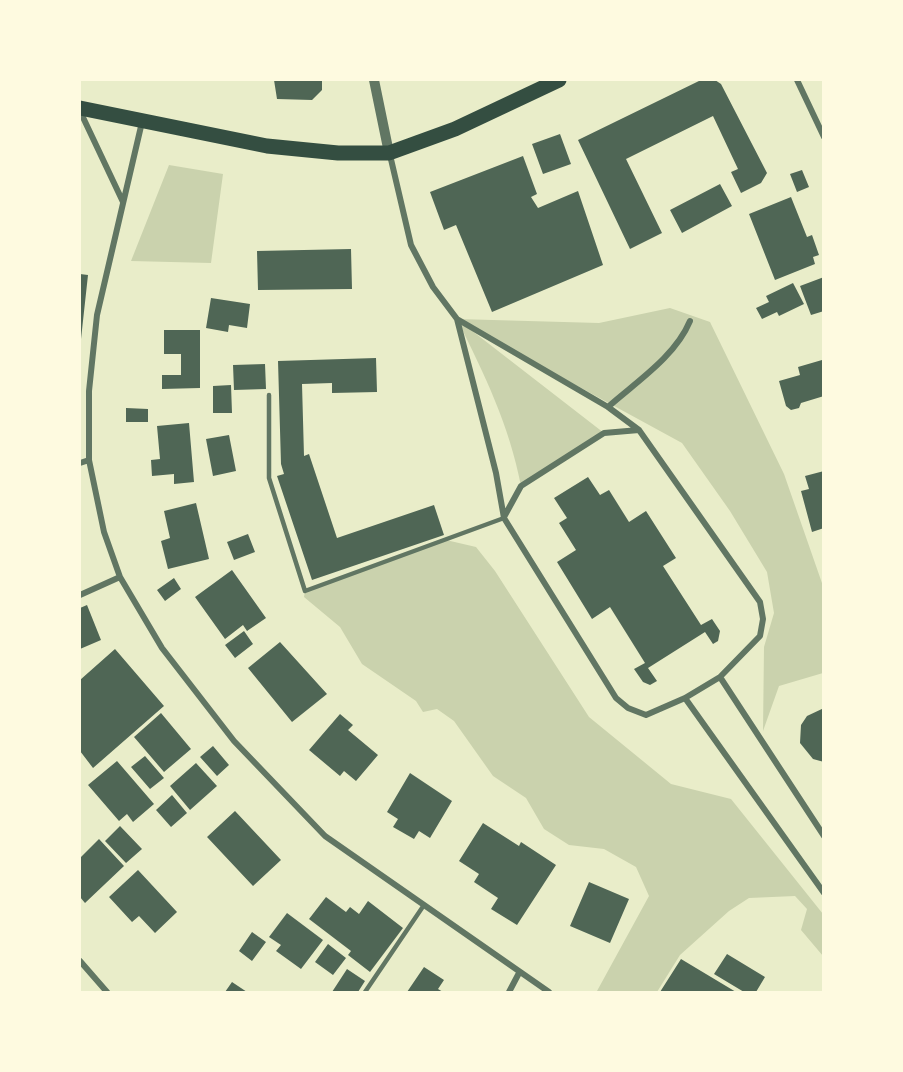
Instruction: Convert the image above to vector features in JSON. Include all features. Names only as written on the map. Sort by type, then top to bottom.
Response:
[{"type":"main road","points":[[80,109],[267,146],[338,153],[389,153],[455,129],[559,80]]},
{"type":"street","points":[[374,80],[411,245],[433,287],[457,319],[496,473],[504,518],[616,699],[628,708],[646,715],[685,698],[720,677],[760,636],[763,619],[760,602],[639,430],[608,407],[457,319]]},
{"type":"street","points":[[797,80],[824,137]]},
{"type":"street","points":[[80,109],[123,203]]},
{"type":"street","points":[[143,121],[97,315],[89,391],[89,460],[104,532],[120,578],[162,648],[234,741],[325,836],[549,993]]},
{"type":"street","points":[[608,407],[670,352],[683,338],[690,321]]},
{"type":"street","points":[[504,518],[521,486],[530,480],[604,433],[639,430]]},
{"type":"street","points":[[80,463],[89,460]]},
{"type":"street","points":[[80,595],[120,578]]},
{"type":"street","points":[[720,677],[824,836]]},
{"type":"street","points":[[685,698],[824,893]]},
{"type":"street","points":[[816,882],[824,877]]},
{"type":"street","points":[[80,961],[107,993]]},
{"type":"street","points":[[509,993],[519,973]]},
{"type":"lane","points":[[269,395],[269,478],[305,591],[504,518]]},
{"type":"lane","points":[[365,993],[424,905]]},
{"type":"green space","points":[[169,165],[223,174],[211,263],[131,261]]},
{"type":"green space","points":[[670,308],[710,322],[784,474],[823,586],[823,673],[779,686],[763,731],[764,647],[774,613],[767,572],[730,511],[682,443],[462,323],[604,433],[521,486],[503,421],[457,319],[599,323]]},
{"type":"green space","points":[[446,540],[476,547],[495,571],[589,717],[671,784],[731,799],[823,914],[823,956],[801,930],[807,909],[795,896],[749,898],[729,911],[680,955],[657,992],[597,991],[649,896],[636,867],[604,849],[569,845],[544,829],[526,798],[493,776],[454,721],[437,709],[423,712],[416,701],[362,664],[340,627],[304,597],[305,591]]},
{"type":"building","points":[[274,80],[322,80],[322,90],[312,100],[277,99]]},
{"type":"building","points":[[701,80],[715,80],[721,84],[767,173],[761,183],[741,193],[731,172],[738,169],[713,116],[626,159],[662,233],[630,249],[578,140]]},
{"type":"building","points":[[560,134],[571,164],[543,174],[532,144]]},
{"type":"building","points":[[523,156],[537,194],[531,197],[538,208],[578,191],[603,265],[492,312],[456,225],[444,230],[430,192]]},
{"type":"building","points":[[802,170],[809,187],[797,192],[790,174]]},
{"type":"building","points":[[720,184],[732,206],[682,233],[670,210]]},
{"type":"building","points":[[791,197],[807,237],[812,235],[819,255],[813,257],[815,264],[775,280],[749,214]]},
{"type":"building","points":[[351,249],[352,289],[258,290],[257,251]]},
{"type":"building","points":[[80,274],[88,275],[81,339],[80,339]]},
{"type":"building","points":[[824,277],[824,311],[811,315],[800,286]]},
{"type":"building","points":[[793,283],[804,304],[779,316],[777,312],[762,319],[756,308],[769,302],[766,296]]},
{"type":"building","points":[[211,298],[250,304],[247,328],[229,325],[228,332],[206,328]]},
{"type":"building","points":[[164,330],[200,330],[200,388],[162,389],[162,375],[181,375],[181,354],[164,354]]},
{"type":"building","points":[[376,358],[377,392],[332,393],[332,383],[302,384],[304,456],[309,454],[337,538],[434,505],[444,535],[312,580],[277,476],[284,474],[281,464],[278,361]]},
{"type":"building","points":[[822,360],[824,396],[801,403],[799,408],[791,410],[786,406],[779,381],[800,375],[798,367]]},
{"type":"building","points":[[265,364],[266,389],[234,390],[233,365]]},
{"type":"building","points":[[231,385],[232,413],[213,413],[213,386]]},
{"type":"building","points":[[126,408],[148,409],[148,422],[126,422]]},
{"type":"building","points":[[189,423],[194,482],[174,484],[174,474],[152,476],[151,460],[160,459],[157,426]]},
{"type":"building","points":[[229,435],[236,471],[213,476],[206,439]]},
{"type":"building","points":[[824,471],[824,528],[812,532],[801,491],[809,489],[805,476]]},
{"type":"building","points":[[588,477],[600,495],[609,490],[629,522],[646,511],[676,558],[663,566],[701,625],[712,619],[720,631],[718,641],[713,644],[705,632],[648,668],[657,681],[650,685],[643,682],[634,669],[645,663],[610,607],[592,619],[557,562],[576,550],[559,523],[567,518],[554,498]]},
{"type":"building","points":[[196,503],[209,559],[168,569],[161,541],[170,538],[164,511]]},
{"type":"building","points":[[248,534],[255,552],[234,560],[227,542]]},
{"type":"building","points":[[232,570],[266,618],[247,631],[243,625],[225,639],[195,597]]},
{"type":"building","points":[[174,578],[181,589],[165,601],[157,590]]},
{"type":"building","points":[[87,605],[101,640],[80,649],[80,608]]},
{"type":"building","points":[[244,631],[253,644],[235,658],[225,645]]},
{"type":"building","points":[[280,642],[327,694],[292,722],[248,668]]},
{"type":"building","points":[[115,649],[164,706],[93,768],[80,751],[80,680]]},
{"type":"building","points":[[824,708],[824,762],[813,759],[800,743],[801,725],[807,716]]},
{"type":"building","points":[[161,713],[191,749],[164,772],[134,737]]},
{"type":"building","points":[[340,714],[353,725],[348,730],[378,755],[356,781],[344,771],[340,776],[309,750]]},
{"type":"building","points":[[213,746],[229,765],[217,776],[200,757]]},
{"type":"building","points":[[145,756],[164,778],[150,789],[131,767]]},
{"type":"building","points":[[117,761],[154,804],[133,822],[127,814],[119,821],[88,785]]},
{"type":"building","points":[[196,763],[217,786],[190,810],[170,786]]},
{"type":"building","points":[[410,773],[452,801],[430,838],[419,831],[414,839],[393,827],[398,819],[387,812]]},
{"type":"building","points":[[172,795],[187,813],[171,827],[156,810]]},
{"type":"building","points":[[235,811],[281,860],[253,886],[207,837]]},
{"type":"building","points":[[483,823],[519,846],[521,842],[556,865],[517,925],[491,909],[498,898],[474,882],[479,874],[459,861]]},
{"type":"building","points":[[120,826],[142,849],[126,863],[105,841]]},
{"type":"building","points":[[99,839],[124,866],[85,903],[80,897],[80,858]]},
{"type":"building","points":[[138,870],[177,912],[155,933],[139,916],[132,922],[109,897]]},
{"type":"building","points":[[589,882],[629,899],[610,943],[570,926]]},
{"type":"building","points":[[326,897],[346,912],[350,907],[359,914],[368,901],[403,928],[370,972],[348,955],[351,951],[309,919]]},
{"type":"building","points":[[287,913],[323,940],[301,969],[276,951],[281,945],[269,937]]},
{"type":"building","points":[[252,932],[266,942],[252,961],[239,951]]},
{"type":"building","points":[[328,944],[346,958],[333,975],[315,962]]},
{"type":"building","points":[[727,954],[765,977],[756,992],[744,992],[714,974]]},
{"type":"building","points":[[681,959],[736,992],[660,992]]},
{"type":"building","points":[[424,967],[444,980],[438,989],[443,992],[407,992]]},
{"type":"building","points":[[347,969],[365,981],[358,992],[332,992]]},
{"type":"building","points":[[232,982],[247,992],[225,992]]}]
